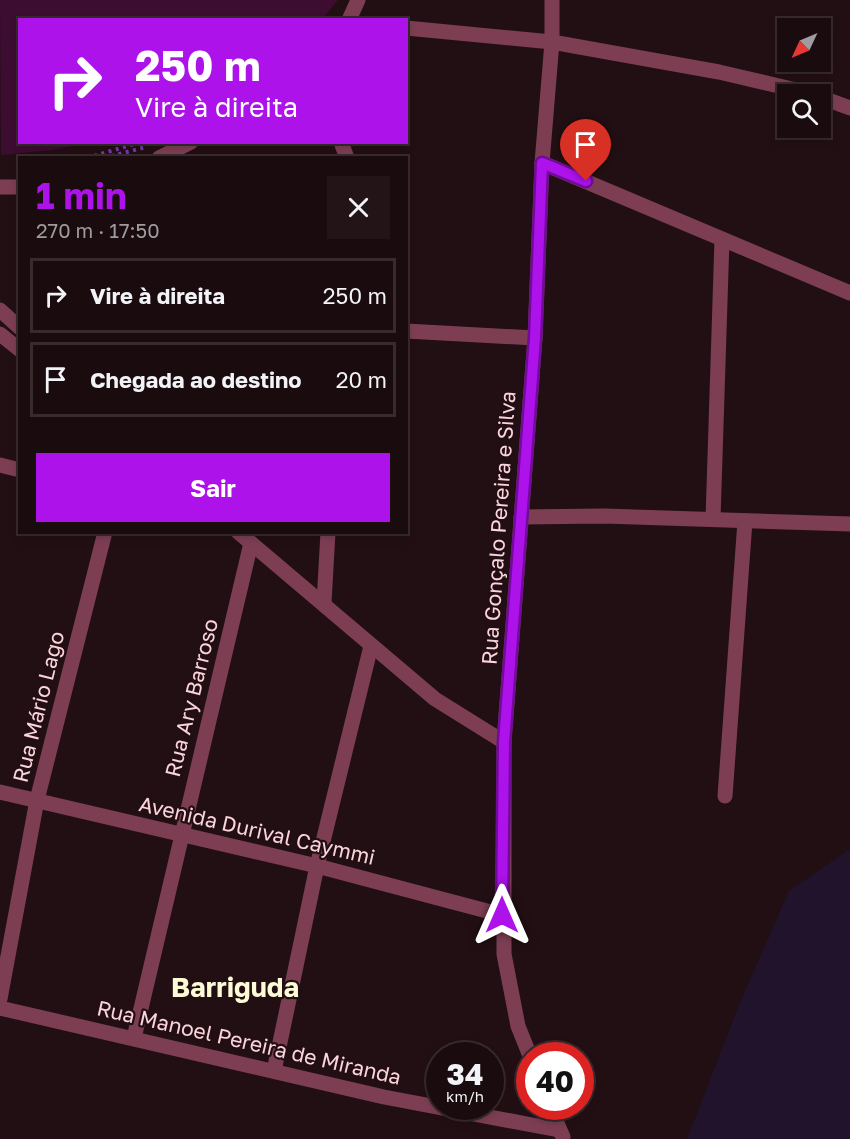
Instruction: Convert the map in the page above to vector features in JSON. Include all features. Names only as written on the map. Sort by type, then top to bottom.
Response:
[{"type":"street","points":[[351,18],[358,0]]},
{"type":"street","name":"Rua Gonçalo Pereira e Silva","points":[[526,1042],[510,991],[504,954],[502,915],[504,742],[535,338],[542,163],[552,42],[552,0]]},
{"type":"street","points":[[408,28],[552,42],[719,72],[777,86]]},
{"type":"street","points":[[831,101],[850,108]]},
{"type":"street","points":[[155,151],[183,144]]},
{"type":"street","points":[[542,163],[850,293]]},
{"type":"street","points":[[0,187],[18,186]]},
{"type":"street","points":[[713,519],[722,239]]},
{"type":"street","points":[[0,310],[18,326]]},
{"type":"street","points":[[408,331],[535,338]]},
{"type":"street","points":[[0,334],[18,348]]},
{"type":"street","points":[[0,465],[18,470]]},
{"type":"street","points":[[522,517],[713,519],[850,524]]},
{"type":"street","points":[[726,796],[745,521]]},
{"type":"street","name":"Rua Mário Lago","points":[[0,999],[37,800],[104,534]]},
{"type":"street","points":[[240,534],[435,699],[504,742]]},
{"type":"street","points":[[324,603],[328,534]]},
{"type":"street","name":"Rua Ary Barroso","points":[[134,1038],[251,543]]},
{"type":"street","points":[[274,1071],[317,866],[371,646]]},
{"type":"street","name":"Avenida Durival Caymmi","points":[[0,792],[317,866],[502,915]]},
{"type":"street","name":"Rua Manoel Pereira de Miranda","points":[[0,1008],[427,1106],[561,1134]]},
{"type":"street","points":[[555,1120],[561,1134]]},
{"type":"path","points":[[94,156],[134,144]]},
{"type":"path","points":[[119,156],[155,151]]},
{"type":"shaded area","points":[[0,0],[338,0],[323,18],[18,18],[18,144],[82,144],[52,150],[1,155]]},
{"type":"shaded area","points":[[850,849],[850,1139],[687,1139],[741,1000],[789,891]]},
{"type":"district","name":"Barriguda","points":[[235,988]]},
{"type":"route","points":[[502,915],[504,742],[535,338],[542,163],[586,181]]}]
